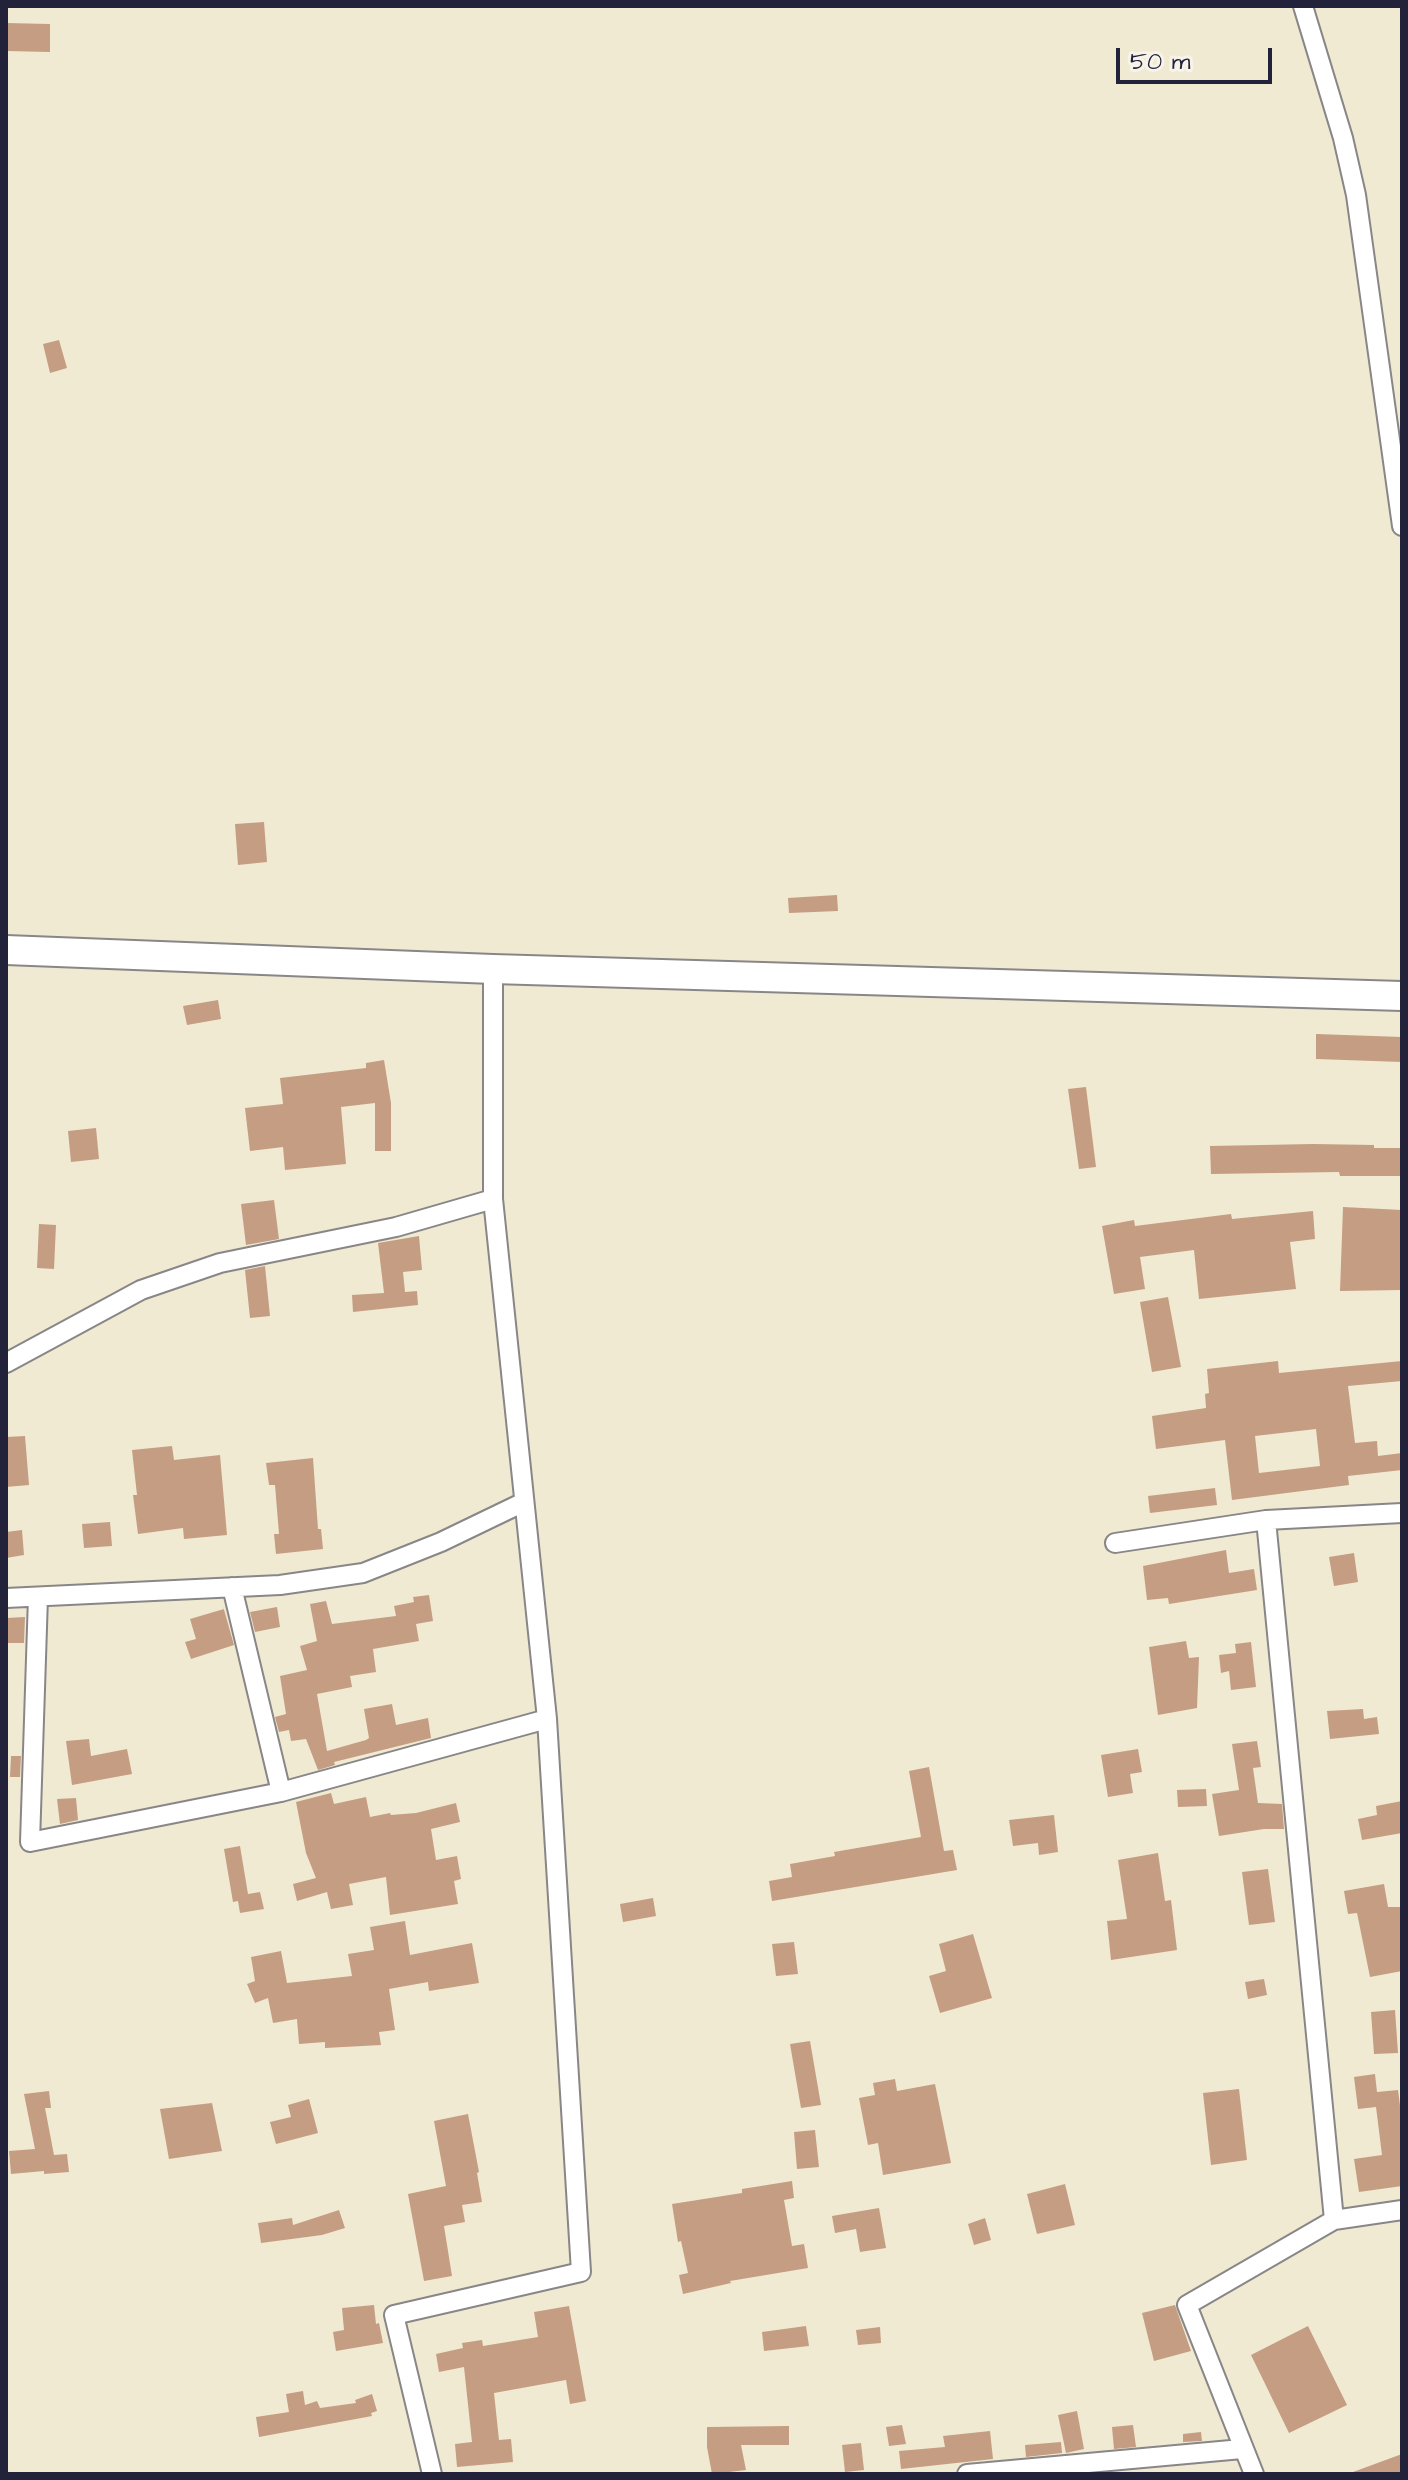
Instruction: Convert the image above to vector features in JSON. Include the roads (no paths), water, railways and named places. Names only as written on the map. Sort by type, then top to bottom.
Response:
[{"type":"main road","points":[[6,950],[493,969],[1402,996]]},
{"type":"street","points":[[1303,6],[1343,138],[1356,195],[1402,526]]},
{"type":"street","points":[[432,2474],[394,2315],[581,2272],[547,1719],[493,1199],[493,969]]},
{"type":"street","points":[[6,1363],[141,1290],[220,1263],[396,1227],[493,1199]]},
{"type":"street","points":[[6,1598],[280,1585],[363,1573],[441,1542],[524,1502]]},
{"type":"street","points":[[1115,1543],[1266,1520],[1402,1513]]},
{"type":"street","points":[[1266,1520],[1334,2220]]},
{"type":"street","points":[[232,1587],[281,1792]]},
{"type":"street","points":[[38,1597],[30,1842],[281,1792],[547,1719]]},
{"type":"street","points":[[1254,2474],[1187,2305],[1334,2220],[1402,2210]]},
{"type":"street","points":[[967,2474],[1242,2449]]}]
